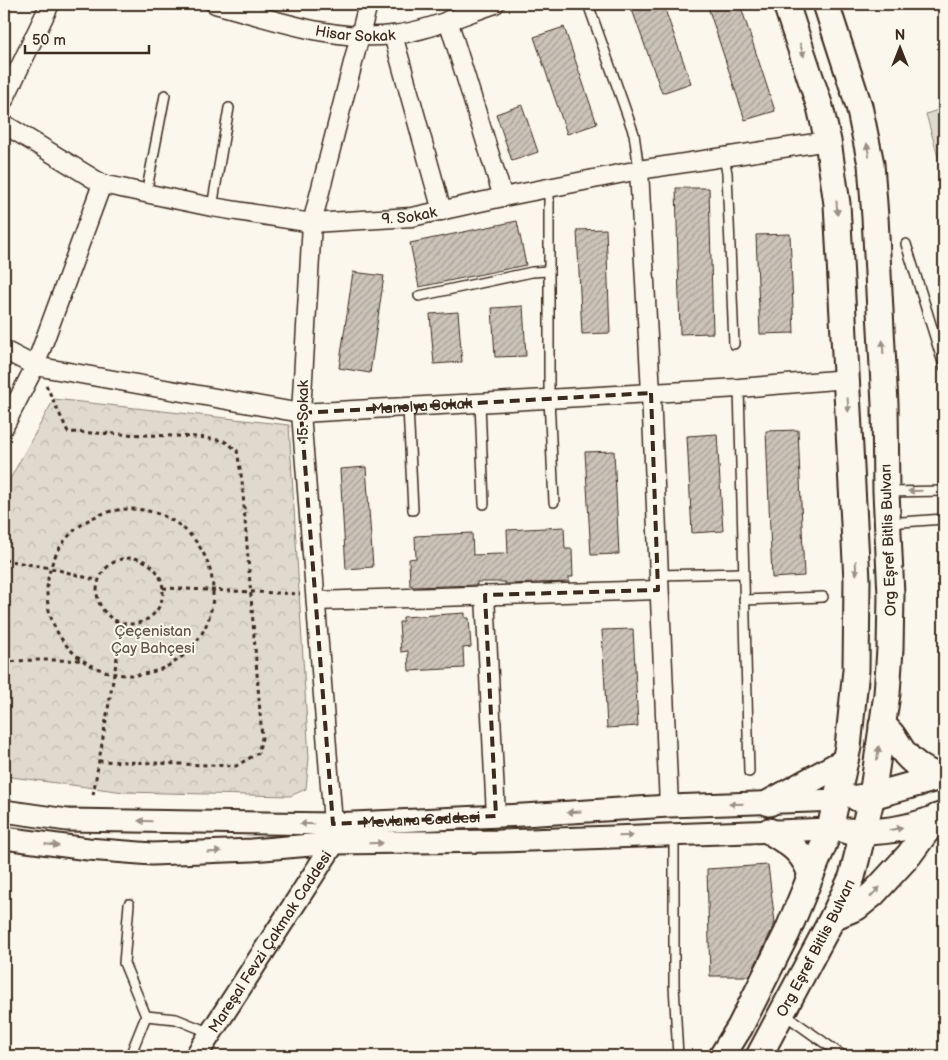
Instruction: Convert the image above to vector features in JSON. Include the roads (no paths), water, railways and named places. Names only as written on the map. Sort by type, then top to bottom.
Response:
[{"type":"main road","points":[[722,1056],[740,1027],[787,933],[830,829],[846,761],[856,670],[857,580],[837,204],[828,141],[820,107],[786,4]]},
{"type":"main road","name":"Org Eşref Bitlis Bulvarı","points":[[759,1056],[852,877],[872,796],[887,694],[890,649],[891,595],[886,492],[883,344],[871,164],[859,106],[826,4]]},
{"type":"main road","points":[[882,725],[891,733],[915,764],[931,774],[942,777]]},
{"type":"main road","points":[[770,802],[846,761]]},
{"type":"main road","points":[[838,800],[872,796],[942,777]]},
{"type":"main road","points":[[830,829],[863,832],[899,829],[941,816]]},
{"type":"main road","points":[[833,916],[857,907],[873,894],[910,856],[941,816]]},
{"type":"main road","points":[[770,830],[795,848],[805,860],[811,875]]},
{"type":"street","points":[[4,100],[50,4]]},
{"type":"street","name":"Hisar Sokak","points":[[215,4],[330,34],[359,36],[393,35],[419,30],[495,4]]},
{"type":"street","name":"15. Sokak","points":[[333,834],[301,413],[312,223],[368,4]]},
{"type":"street","points":[[448,20],[503,197]]},
{"type":"street","points":[[393,35],[442,211]]},
{"type":"street","name":"9. Sokak","points":[[4,124],[102,184],[212,207],[312,223],[412,218],[503,197],[639,170],[828,141]]},
{"type":"street","points":[[639,170],[669,806]]},
{"type":"street","points":[[4,427],[38,367],[102,184]]},
{"type":"street","name":"Manolya Sokak","points":[[4,350],[38,367],[301,413],[739,388],[847,379]]},
{"type":"street","points":[[316,597],[485,594],[658,582]]},
{"type":"street","points":[[485,594],[496,816]]},
{"type":"street","name":"Mevlana Caddesi","points":[[4,838],[88,849],[152,854],[252,850],[333,834],[496,816],[669,806],[838,800]]},
{"type":"street","name":"Mevlana Caddesi","points":[[4,811],[67,820],[499,841],[830,829]]},
{"type":"street","name":"Mareşal Fevzi Çakmak Caddesi","points":[[196,1056],[333,834]]},
{"type":"lane","points":[[588,4],[634,134],[639,170]]},
{"type":"lane","points":[[146,194],[165,96]]},
{"type":"lane","points":[[212,207],[230,108]]},
{"type":"lane","points":[[724,157],[727,173],[734,344]]},
{"type":"lane","points":[[549,188],[549,399],[554,502]]},
{"type":"lane","points":[[906,244],[944,366]]},
{"type":"lane","points":[[419,296],[532,272],[549,271]]},
{"type":"lane","points":[[739,388],[749,772]]},
{"type":"lane","points":[[480,403],[484,504]]},
{"type":"lane","points":[[408,406],[413,510]]},
{"type":"lane","points":[[886,492],[944,491]]},
{"type":"lane","points":[[888,523],[944,519]]},
{"type":"lane","points":[[658,582],[743,574]]},
{"type":"lane","points":[[744,600],[823,597]]},
{"type":"lane","points":[[674,834],[674,984],[678,1056]]},
{"type":"lane","points":[[129,904],[124,963],[146,1016],[130,1056]]},
{"type":"lane","points":[[782,1012],[843,1056]]},
{"type":"lane","points":[[146,1016],[176,1019],[211,1033]]},
{"type":"park label","name":"Çeçenistan Çay Bahçesi","points":[[153,640]]}]
